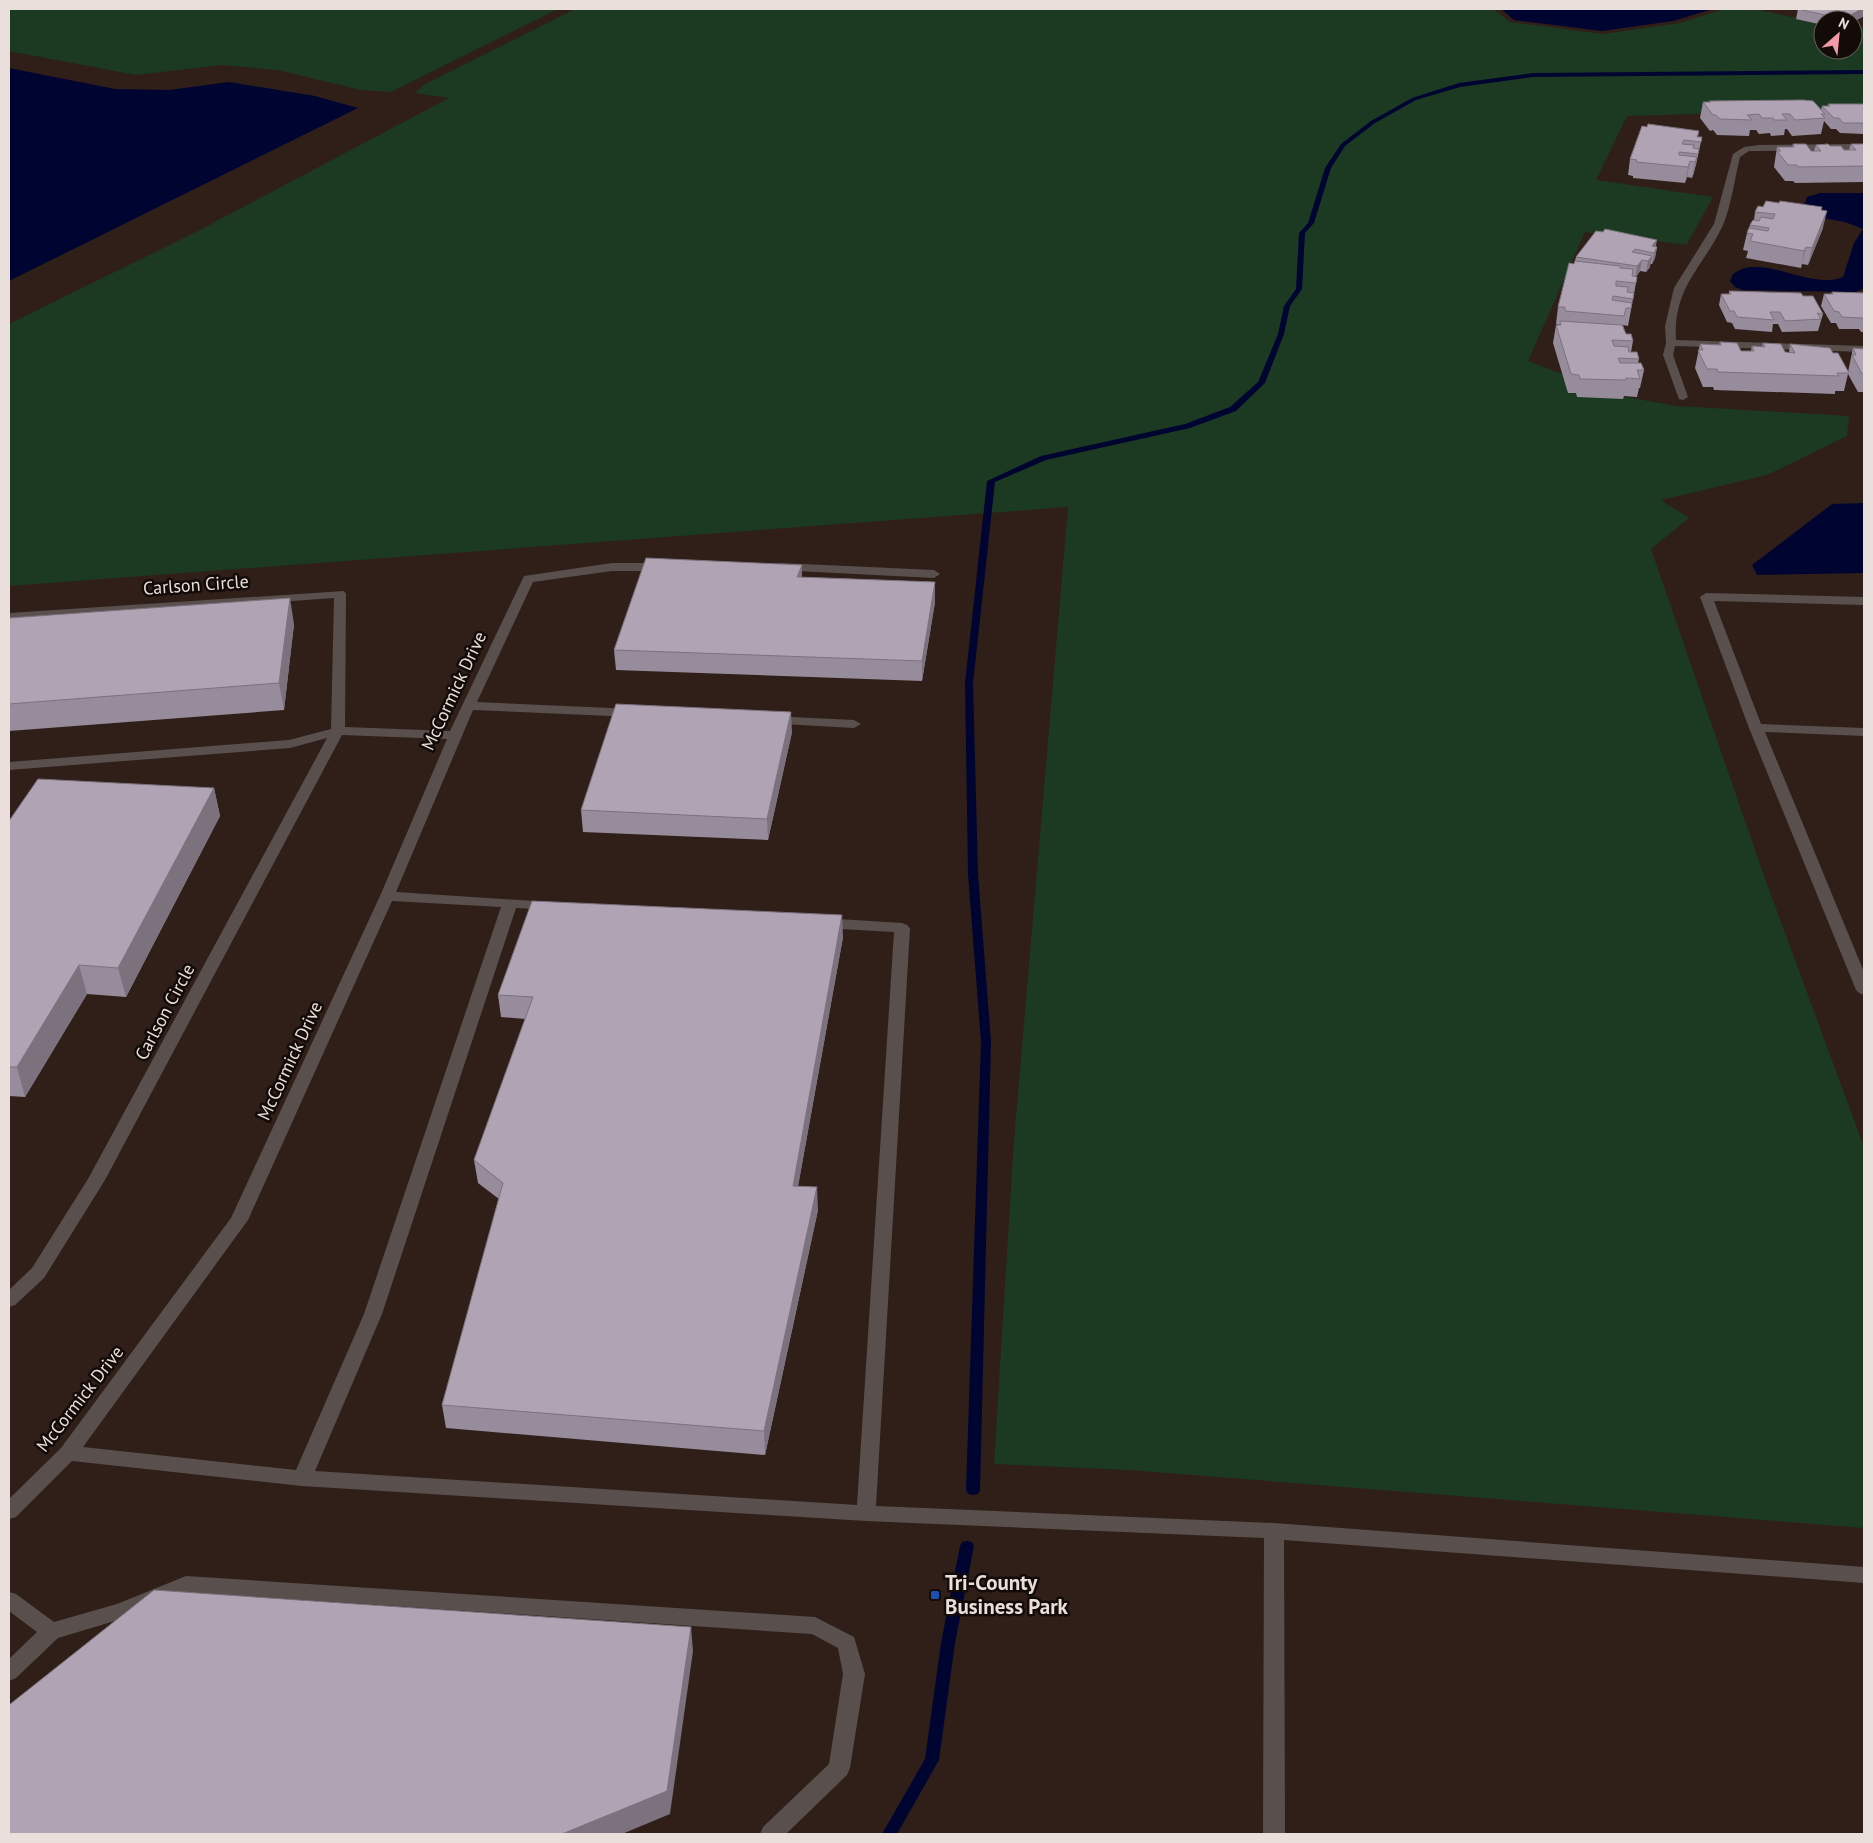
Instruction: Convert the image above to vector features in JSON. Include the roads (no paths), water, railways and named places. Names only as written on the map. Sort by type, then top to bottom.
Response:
[{"type":"street","points":[[1683,397],[1671,368],[1668,355],[1671,343],[1670,326],[1679,288],[1719,224],[1736,156],[1747,150],[1759,148],[1864,147]]},
{"type":"street","points":[[1671,343],[1864,349]]},
{"type":"street","name":"McCormick Drive","points":[[9,1511],[68,1453],[239,1220],[387,896],[455,734],[528,579],[612,567],[671,567]]},
{"type":"street","points":[[769,567],[934,574]]},
{"type":"street","name":"Carlson Circle","points":[[9,616],[340,594],[338,731],[96,1180],[38,1274],[9,1300]]},
{"type":"street","points":[[1864,601],[1706,597],[1756,728],[1864,990]]},
{"type":"street","points":[[469,706],[647,714]]},
{"type":"street","points":[[756,719],[854,724]]},
{"type":"street","points":[[1756,728],[1864,732]]},
{"type":"street","points":[[11,770],[290,744],[338,731],[455,734]]},
{"type":"street","points":[[387,896],[569,907]]},
{"type":"street","points":[[302,1478],[374,1314],[510,904]]},
{"type":"street","points":[[804,922],[902,928],[866,1513]]},
{"type":"street","points":[[68,1453],[302,1478],[866,1513],[1274,1532],[1864,1576]]},
{"type":"street","points":[[1274,1532],[1274,1834]]},
{"type":"street","points":[[9,1672],[51,1631],[121,1611],[186,1584],[815,1626],[847,1643],[854,1674],[839,1768],[771,1834]]},
{"type":"street","points":[[9,1600],[51,1631]]},
{"type":"water","points":[[1501,9],[1713,9],[1673,21],[1602,31],[1514,20]]},
{"type":"water","points":[[9,68],[115,89],[169,90],[229,82],[315,96],[358,108],[9,281]]},
{"type":"water","points":[[1820,193],[1864,193],[1864,288],[1856,292],[1742,290],[1735,287],[1730,281],[1733,274],[1745,268],[1772,269],[1816,279],[1830,280],[1843,277],[1854,243],[1863,229],[1845,222],[1812,216],[1804,207],[1807,197]]},
{"type":"water","points":[[1864,503],[1864,573],[1757,575],[1752,565],[1832,504]]},
{"type":"waterway","points":[[973,1490],[986,1042],[973,874],[969,683],[991,481],[1044,458],[1187,426],[1233,409],[1261,383],[1281,334],[1287,306],[1299,289],[1302,233],[1311,223],[1328,168],[1343,145],[1373,122],[1414,99],[1459,85],[1533,75],[1864,72]]},
{"type":"waterway","points":[[889,1834],[932,1760],[948,1643],[967,1546]]},
{"type":"place","name":"Tri-County Business Park","points":[[935,1595]]}]
